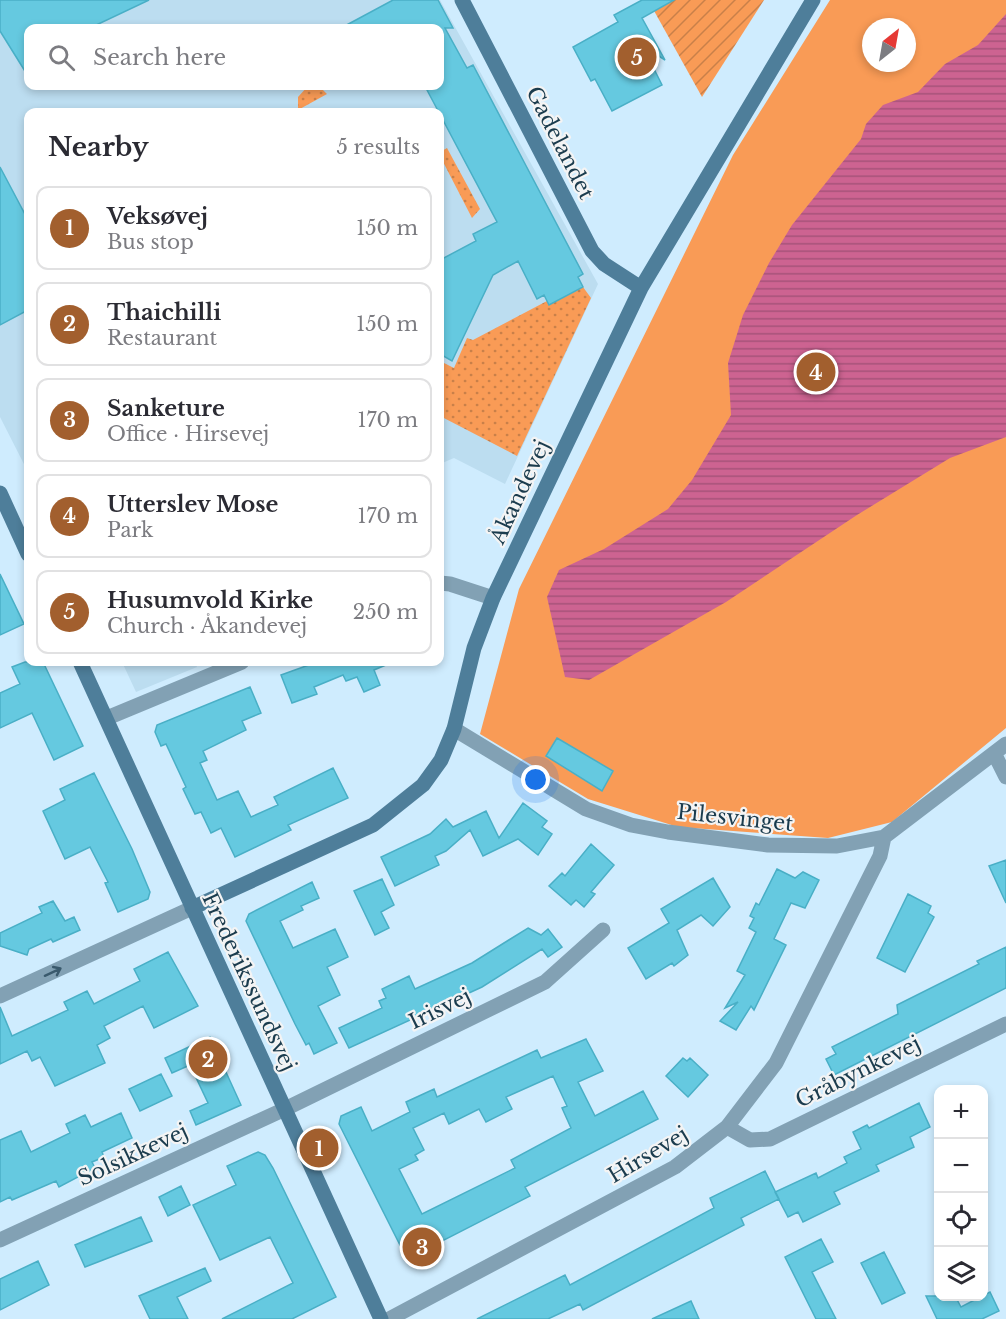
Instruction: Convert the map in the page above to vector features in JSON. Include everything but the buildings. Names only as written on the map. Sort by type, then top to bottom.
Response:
[{"type":"street","name":"Gadelandet","points":[[462,0],[592,251],[604,264],[641,288]]},
{"type":"street","name":"Åkandevej","points":[[192,908],[373,825],[423,785],[441,760],[454,729],[474,648],[493,598],[641,288],[813,0]]},
{"type":"street","points":[[0,493],[24,545]]},
{"type":"street","points":[[444,583],[493,598]]},
{"type":"street","name":"Frederikssundsvej","points":[[82,666],[381,1319]]},
{"type":"street","points":[[107,718],[232,666]]},
{"type":"street","name":"Pilesvinget","points":[[454,729],[586,809],[631,825],[768,845],[837,846],[884,837],[1000,749]]},
{"type":"street","points":[[1000,749],[1006,777]]},
{"type":"street","name":"Hirsevej","points":[[389,1319],[675,1167],[728,1127],[776,1063],[880,856],[884,837]]},
{"type":"street","points":[[0,996],[192,908]]},
{"type":"street","name":"Irisvej","points":[[285,1109],[545,982],[603,930]]},
{"type":"street","name":"Gråbynkevej","points":[[728,1127],[750,1140],[770,1139],[1006,1024]]},
{"type":"street","name":"Solsikkevej","points":[[0,1240],[285,1109]]},
{"type":"shaded area","points":[[0,0],[440,0],[598,284],[505,484],[454,458],[444,462],[444,108],[24,108],[24,464],[0,417]]},
{"type":"shaded area","points":[[648,0],[764,0],[702,97]]},
{"type":"shaded area","points":[[830,0],[1006,0],[1006,728],[892,822],[828,838],[678,827],[588,799],[480,734],[519,589],[733,155]]},
{"type":"shaded area","points":[[1006,14],[1006,437],[950,458],[857,515],[726,602],[589,680],[565,677],[547,597],[559,570],[604,549],[668,509],[692,480],[731,415],[728,363],[743,315],[769,263],[792,225],[861,139],[866,124],[883,105],[918,92],[945,64],[978,45]]},
{"type":"shaded area","points":[[304,90],[323,90],[327,94],[302,108],[298,108],[298,97]]},
{"type":"shaded area","points":[[447,148],[480,209],[472,218],[444,164],[444,150]]},
{"type":"shaded area","points":[[583,287],[591,298],[517,456],[444,418],[444,363],[454,368],[467,338],[473,340],[547,301],[549,305]]},
{"type":"shaded area","points":[[124,666],[197,666],[197,667],[136,692]]},
{"type":"place","name":"Husumvold Kirke","points":[[637,57]]},
{"type":"place","name":"Utterslev Mose","points":[[816,372]]},
{"type":"place","name":"Thaichilli","points":[[208,1059]]},
{"type":"place","name":"Veksøvej","points":[[319,1148]]},
{"type":"place","name":"Sanketure","points":[[422,1247]]}]
